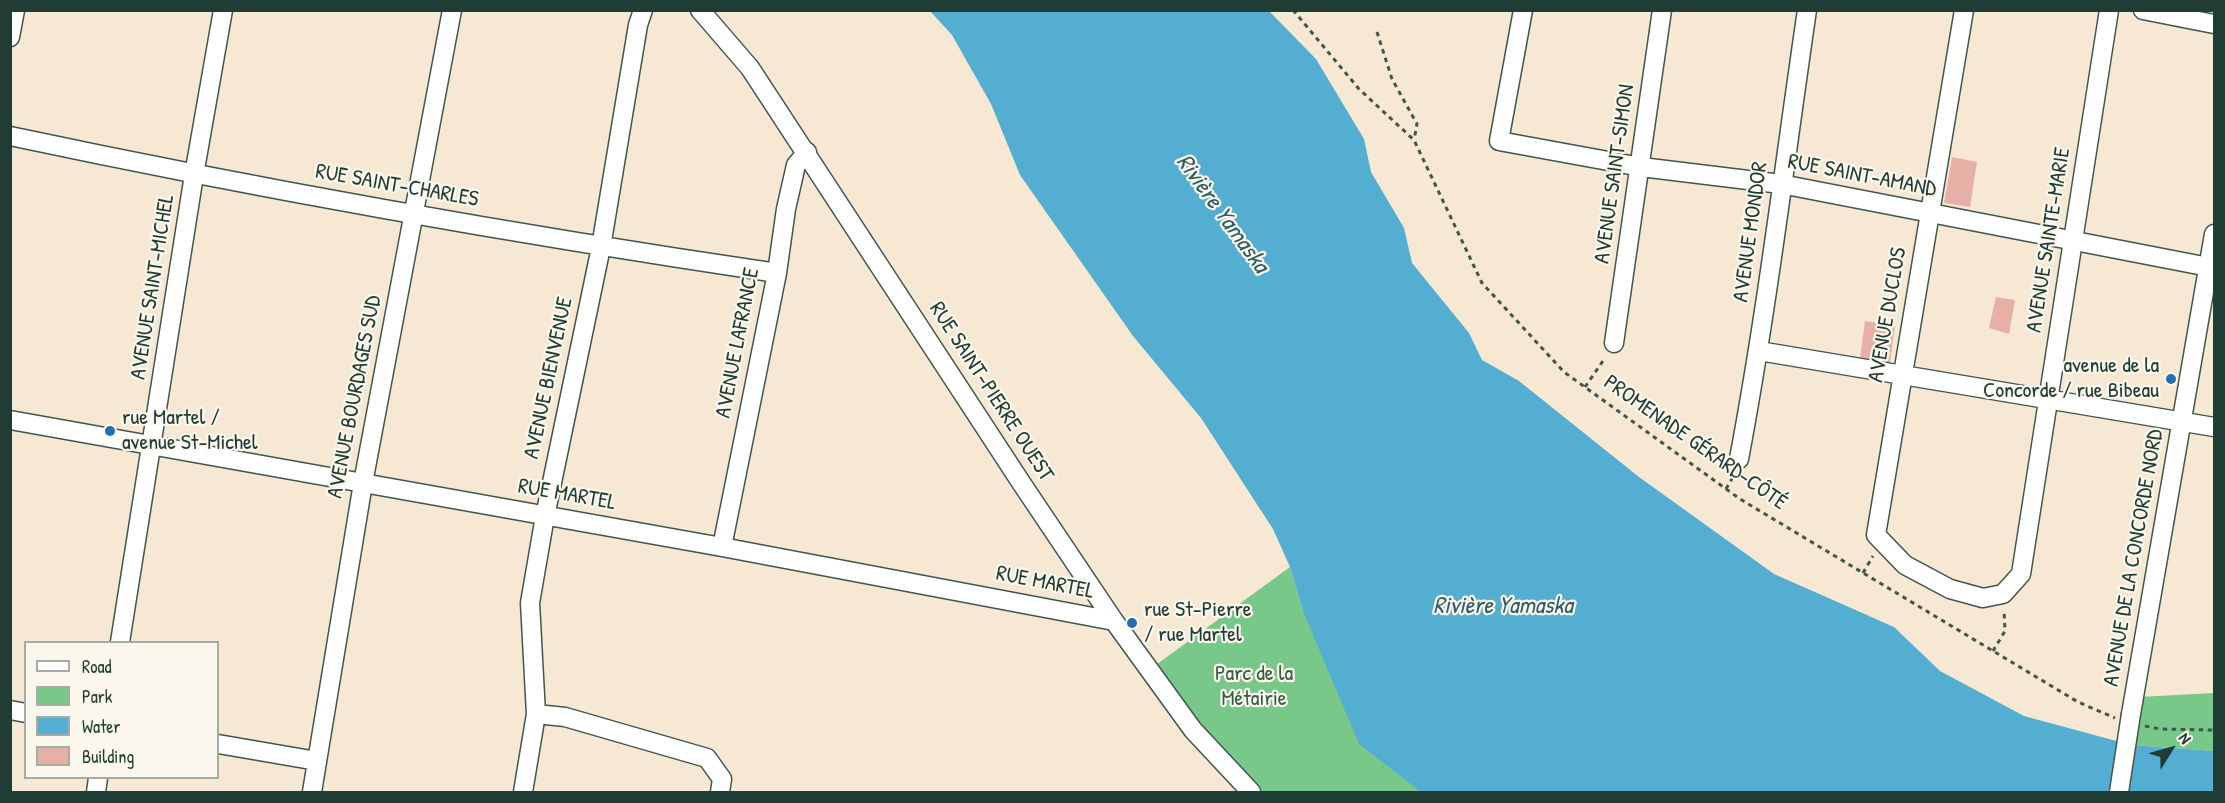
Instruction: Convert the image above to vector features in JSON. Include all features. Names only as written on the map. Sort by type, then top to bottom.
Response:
[{"type":"street","points":[[10,37],[15,10]]},
{"type":"street","name":"AVENUE SAINT-MICHEL","points":[[120,641],[153,446],[194,175],[223,10]]},
{"type":"street","name":"AVENUE BOURDAGES SUD","points":[[312,792],[363,483],[452,10]]},
{"type":"street","name":"AVENUE BIENVENUE","points":[[523,792],[536,714],[530,603],[544,516],[601,247],[638,25],[643,10]]},
{"type":"street","name":"RUE SAINT-PIERRE OUEST","points":[[700,10],[750,68],[807,152],[1022,484],[1114,621],[1193,730],[1251,792]]},
{"type":"street","name":"RUE SAINT-AMAND","points":[[1523,10],[1499,141],[1641,167],[1781,184],[2212,267]]},
{"type":"street","name":"AVENUE SAINT-SIMON","points":[[1614,343],[1662,10]]},
{"type":"street","name":"AVENUE MONDOR","points":[[1737,467],[1759,351],[1807,10]]},
{"type":"street","name":"AVENUE DUCLOS","points":[[1950,589],[1905,565],[1876,536],[1964,10]]},
{"type":"street","name":"AVENUE SAINTE-MARIE","points":[[1950,589],[1983,598],[2003,594],[2021,573],[2109,10]]},
{"type":"street","points":[[2143,10],[2214,24]]},
{"type":"street","name":"RUE SAINT-CHARLES","points":[[10,136],[194,175],[601,247],[777,273]]},
{"type":"street","name":"AVENUE LAFRANCE","points":[[722,547],[777,273],[786,209],[796,165],[807,152]]},
{"type":"street","name":"AVENUE DE LA CONCORDE NORD","points":[[2119,792],[2128,719],[2212,267],[2214,234]]},
{"type":"street","points":[[1759,351],[2214,427]]},
{"type":"street","name":"RUE MARTEL","points":[[10,420],[722,547],[1114,621]]},
{"type":"street","points":[[536,714],[565,717],[707,758],[722,779],[720,792]]},
{"type":"street","points":[[219,744],[317,761]]},
{"type":"path","name":"PROMENADE GÉRARD-CÔTÉ","points":[[1293,10],[1359,89],[1414,140],[1482,283],[1564,372],[1726,489],[2078,702],[2160,729],[2214,730]]},
{"type":"path","points":[[1377,32],[1392,79],[1417,124],[1414,140]]},
{"type":"path","points":[[1585,387],[1603,362]]},
{"type":"path","points":[[1726,489],[1737,467]]},
{"type":"path","points":[[1863,573],[1874,555]]},
{"type":"path","points":[[1993,651],[2005,631]]},
{"type":"green space","name":"Parc de la Métairie","points":[[1290,567],[1303,611],[1423,792],[1257,792],[1149,670]]},
{"type":"green space","points":[[2214,693],[2214,751],[2131,745],[2139,697]]},
{"type":"water","name":"Rivière Yamaska","points":[[930,11],[1269,11],[1316,59],[1364,139],[1371,172],[1404,228],[1412,263],[1469,333],[1482,360],[1519,381],[1639,477],[1774,574],[1894,627],[1940,671],[2024,716],[2131,745],[2214,751],[2214,792],[1421,792],[1359,744],[1303,611],[1290,567],[1273,529],[1201,418],[1133,336],[1020,175],[991,104],[952,35]]},
{"type":"building","points":[[1952,157],[1977,162],[1970,207],[1944,203]]},
{"type":"building","points":[[1996,297],[2015,300],[2009,334],[1989,328]]},
{"type":"building","points":[[1865,321],[1895,326],[1890,363],[1860,358]]},
{"type":"place","name":"avenue de la Concorde / rue Bibeau","points":[[2171,379]]},
{"type":"place","name":"rue Martel / avenue St-Michel","points":[[110,431]]},
{"type":"place","name":"rue St-Pierre / rue Martel","points":[[1132,623]]}]
